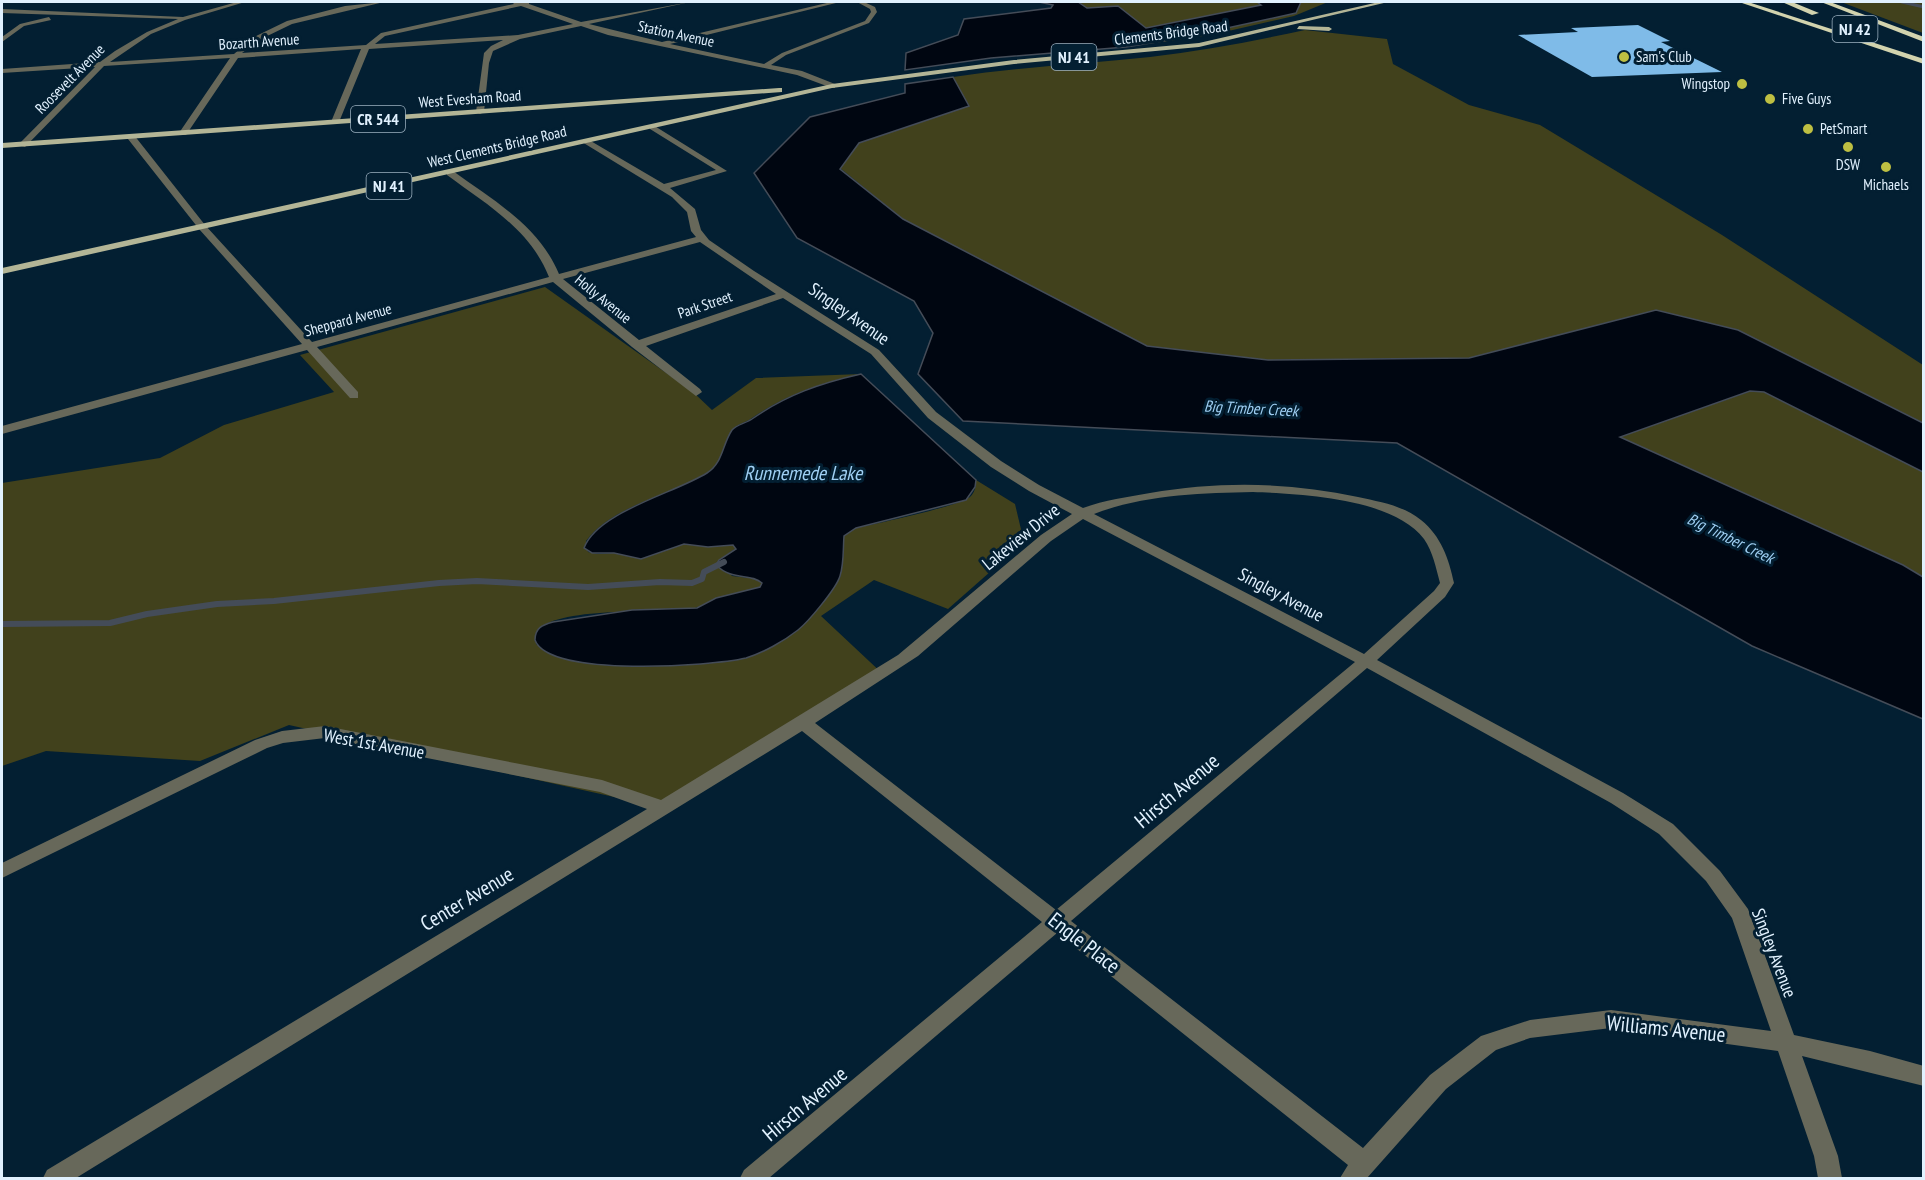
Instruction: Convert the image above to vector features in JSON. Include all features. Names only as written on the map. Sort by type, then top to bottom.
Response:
[{"type":"highway","points":[[1742,2],[1923,62]]},
{"type":"highway","name":"NJ 42","points":[[1786,2],[1828,18]]},
{"type":"highway","name":"NJ 42","points":[[1824,2],[1923,40]]},
{"type":"highway","name":"NJ 42","points":[[1850,27],[1923,57]]},
{"type":"main road","name":"Clements Bridge Road","points":[[1340,10],[1354,2]]},
{"type":"main road","name":"Clements Bridge Road","points":[[894,77],[948,69],[1199,45],[1340,10],[1385,2]]},
{"type":"main road","points":[[1199,45],[1234,43],[1298,28],[1329,28],[1318,17]]},
{"type":"main road","name":"West Clements Bridge Road","points":[[2,271],[450,173],[832,86],[894,77]]},
{"type":"main road","name":"West Evesham Road","points":[[2,146],[832,86]]},
{"type":"main road","points":[[754,92],[775,94],[779,96],[776,99]]},
{"type":"street","name":"Roosevelt Avenue","points":[[22,145],[100,65],[117,52],[142,36],[189,17],[242,2]]},
{"type":"street","points":[[183,133],[235,57],[253,40],[286,25],[381,2]]},
{"type":"street","points":[[335,122],[365,49],[372,41],[390,32],[519,3],[535,2]]},
{"type":"street","points":[[480,112],[486,57],[502,43],[518,37],[687,2]]},
{"type":"street","points":[[659,45],[837,2]]},
{"type":"street","points":[[765,66],[784,54],[867,22],[874,10],[869,5],[860,2]]},
{"type":"street","name":"Station Avenue","points":[[519,3],[659,45],[799,73],[832,86]]},
{"type":"street","points":[[2,11],[189,17]]},
{"type":"street","points":[[2,40],[12,31],[27,23],[82,14]]},
{"type":"street","name":"Bozarth Avenue","points":[[2,71],[365,49],[518,37]]},
{"type":"street","points":[[653,127],[723,171],[664,187]]},
{"type":"street","points":[[131,137],[202,227],[354,395]]},
{"type":"street","points":[[586,142],[664,187],[692,211],[692,222],[702,238]]},
{"type":"street","name":"Holly Avenue","points":[[450,173],[525,231],[543,250],[555,278],[696,392]]},
{"type":"street","name":"Sheppard Avenue","points":[[2,430],[702,238]]},
{"type":"street","name":"Singley Avenue","points":[[702,238],[750,273],[875,352],[932,415],[996,464],[1034,488],[1366,661],[1617,798],[1666,829],[1713,876],[1741,915],[1826,1156],[1830,1179]]},
{"type":"street","name":"Park Street","points":[[636,345],[784,294]]},
{"type":"street","name":"Lakeview Drive","points":[[902,658],[926,642],[1055,530],[1084,513],[1122,502],[1161,495],[1223,487],[1257,488]]},
{"type":"street","name":"Hirsch Avenue","points":[[752,1179],[1366,661],[1440,594],[1447,583],[1441,553],[1419,525],[1405,515],[1390,508],[1315,492],[1257,488]]},
{"type":"street","name":"Center Avenue","points":[[55,1179],[802,722],[902,658]]},
{"type":"street","name":"Engle Place","points":[[802,722],[1057,922],[1359,1171]]},
{"type":"street","name":"West 1st Avenue","points":[[2,871],[261,744],[282,737],[325,732],[603,786],[662,807]]},
{"type":"street","name":"Williams Avenue","points":[[1359,1171],[1438,1082],[1489,1043],[1530,1029],[1611,1019],[1787,1043],[1870,1061],[1923,1076]]},
{"type":"shaded area","points":[[1078,2],[1257,2],[1261,5],[1146,29],[1118,6],[1087,8]]},
{"type":"shaded area","points":[[1301,2],[1328,2],[1294,16],[1211,35],[1126,47],[1181,38],[1295,13]]},
{"type":"shaded area","points":[[1841,2],[1923,2],[1923,33]]},
{"type":"shaded area","points":[[1305,30],[1387,39],[1393,64],[1469,105],[1540,125],[1722,235],[1923,365],[1923,423],[1738,330],[1656,310],[1469,358],[1268,360],[1147,346],[903,219],[840,168],[859,143],[969,106],[953,77],[1169,55]]},
{"type":"shaded area","points":[[545,287],[693,392],[712,410],[756,378],[861,374],[832,381],[790,396],[737,426],[729,435],[714,468],[693,481],[612,518],[586,541],[588,552],[614,553],[641,559],[684,544],[708,547],[733,545],[736,548],[719,560],[732,576],[758,579],[762,583],[760,587],[716,598],[695,608],[610,612],[563,618],[546,624],[536,633],[536,644],[558,657],[604,665],[742,658],[754,655],[800,628],[840,578],[844,536],[856,528],[963,501],[973,493],[976,480],[1015,504],[1024,542],[948,609],[874,580],[821,616],[885,676],[664,808],[289,725],[200,761],[46,751],[2,766],[2,483],[160,458],[224,425],[334,392],[300,355]]},
{"type":"shaded area","points":[[1751,391],[1764,392],[1923,472],[1923,577],[1903,565],[1620,437]]},
{"type":"water","points":[[1039,2],[1078,2],[1087,8],[1118,6],[1146,28],[1261,5],[1257,2],[1301,2],[1296,13],[1181,38],[1126,47],[991,58],[905,70],[906,53],[958,35],[964,19],[1051,8],[1053,5]]},
{"type":"water","name":"Big Timber Creek","points":[[953,77],[969,106],[859,143],[840,169],[903,219],[1147,346],[1268,360],[1469,358],[1656,310],[1738,330],[1923,423],[1923,472],[1764,392],[1750,391],[1620,437],[1903,565],[1923,577],[1923,719],[1752,646],[1397,443],[963,421],[918,374],[933,333],[914,301],[797,238],[754,173],[810,117],[905,93],[905,84]]},
{"type":"water","name":"Runnemede Lake","points":[[861,374],[976,480],[975,487],[966,500],[856,528],[844,536],[840,576],[821,605],[803,626],[792,634],[766,650],[746,658],[668,666],[599,665],[569,660],[547,652],[535,640],[540,628],[553,622],[632,610],[697,608],[716,598],[760,587],[762,583],[758,580],[728,573],[716,565],[719,560],[736,549],[733,545],[708,547],[684,544],[641,559],[614,553],[592,553],[584,548],[592,535],[620,514],[707,473],[716,464],[732,430],[736,427],[804,391]]},
{"type":"building","name":"Sam's Club","points":[[1638,25],[1670,41],[1661,42],[1722,72],[1592,77],[1518,35],[1578,32],[1571,28]]},
{"type":"waterway","points":[[1902,2],[1924,7]]},
{"type":"waterway","points":[[2,624],[110,623],[147,614],[217,604],[274,601],[439,583],[477,581],[588,587],[660,582],[692,583],[702,579],[704,572],[724,562]]},
{"type":"place","name":"Sam's Club","points":[[1624,57]]},
{"type":"place","name":"Wingstop","points":[[1742,84]]},
{"type":"place","name":"Five Guys","points":[[1770,99]]},
{"type":"place","name":"PetSmart","points":[[1808,129]]},
{"type":"place","name":"DSW","points":[[1848,147]]},
{"type":"place","name":"Michaels","points":[[1886,167]]}]
